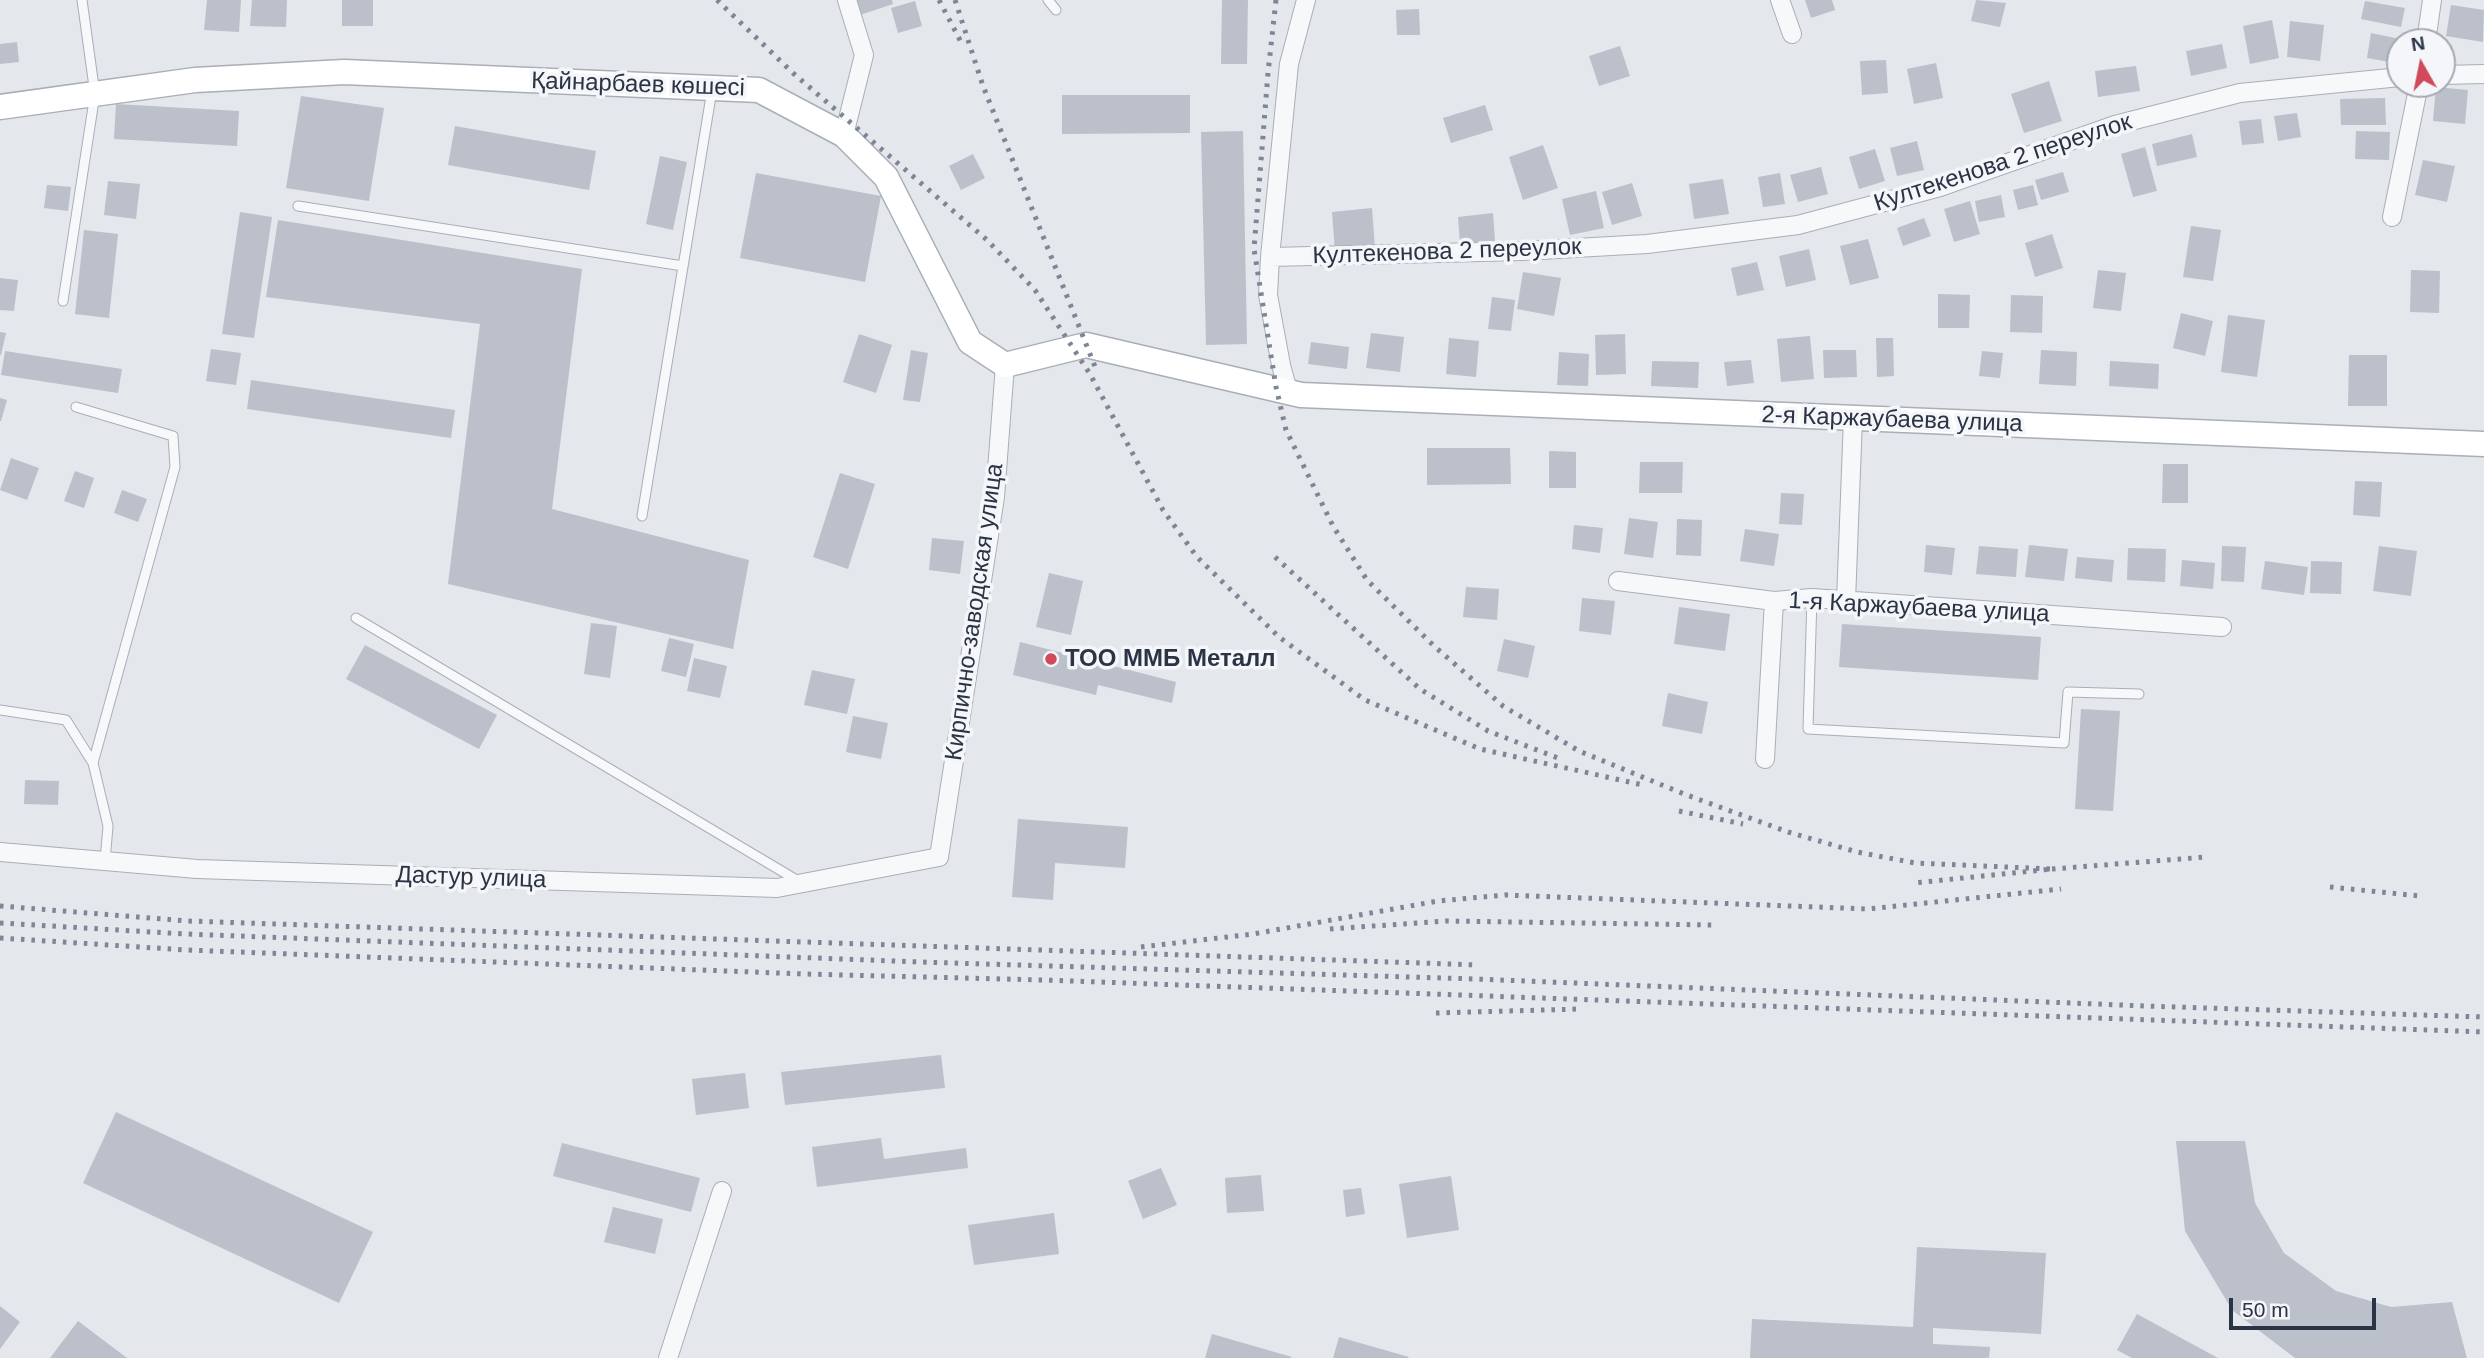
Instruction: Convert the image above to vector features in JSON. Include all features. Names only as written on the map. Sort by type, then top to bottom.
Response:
[{"type":"street","points":[[844,135],[864,55],[847,0]]},
{"type":"street","points":[[1294,393],[1281,366],[1268,295],[1269,257],[1289,64],[1306,0]]},
{"type":"street","points":[[1780,0],[1792,34]]},
{"type":"street","points":[[2428,28],[2432,0]]},
{"type":"street","name":"Қайнарбаев көшесі","points":[[0,107],[195,80],[344,72],[759,90],[844,135],[886,177],[970,342],[1005,365]]},
{"type":"street","points":[[2456,75],[2484,74]]},
{"type":"street","name":"Култекенова 2 переулок","points":[[1269,257],[1522,251],[1619,245],[1798,225],[1940,187],[2115,125],[2241,93],[2386,78]]},
{"type":"street","points":[[2392,217],[2416,98]]},
{"type":"street","points":[[1005,365],[1086,345],[1294,393]]},
{"type":"street","name":"Кирпично-заводская улица","points":[[939,857],[995,497],[1005,365]]},
{"type":"street","name":"2-я Каржаубаева улица","points":[[1294,393],[2484,444]]},
{"type":"street","points":[[1846,601],[1853,418]]},
{"type":"street","name":"1-я Каржаубаева улица","points":[[1618,581],[1774,601],[1812,598],[2222,627]]},
{"type":"street","points":[[1765,759],[1774,601]]},
{"type":"street","name":"Дастур улица","points":[[0,852],[197,869],[750,888],[777,888],[939,857]]},
{"type":"street","points":[[668,1358],[722,1191]]},
{"type":"lane","points":[[63,301],[95,94],[82,0]]},
{"type":"lane","points":[[1048,0],[1056,10]]},
{"type":"lane","points":[[642,516],[713,88]]},
{"type":"lane","points":[[298,206],[683,266]]},
{"type":"lane","points":[[76,407],[173,436],[175,467],[93,763]]},
{"type":"lane","points":[[1812,598],[1808,729],[2064,743],[2068,692],[2139,694]]},
{"type":"lane","points":[[356,618],[803,883]]},
{"type":"lane","points":[[0,710],[66,720],[93,763],[108,827],[105,861]]},
{"type":"building","points":[[207,0],[241,0],[239,32],[204,30]]},
{"type":"building","points":[[252,0],[287,0],[286,27],[250,26]]},
{"type":"building","points":[[342,0],[373,0],[373,26],[342,26]]},
{"type":"building","points":[[856,0],[892,0],[893,4],[860,15]]},
{"type":"building","points":[[1222,0],[1248,0],[1247,64],[1221,64]]},
{"type":"building","points":[[1805,0],[1832,0],[1835,10],[1811,18]]},
{"type":"building","points":[[1976,0],[2006,3],[2000,27],[1971,21]]},
{"type":"building","points":[[915,1],[922,26],[898,33],[891,8]]},
{"type":"building","points":[[2365,1],[2405,8],[2401,27],[2361,19]]},
{"type":"building","points":[[2451,5],[2484,10],[2483,42],[2456,38],[2456,28],[2447,28]]},
{"type":"building","points":[[1419,9],[1420,35],[1397,35],[1396,10]]},
{"type":"building","points":[[2272,20],[2279,58],[2250,64],[2243,26]]},
{"type":"building","points":[[2290,21],[2324,25],[2320,61],[2287,57]]},
{"type":"building","points":[[2371,33],[2386,36],[2386,61],[2367,58]]},
{"type":"building","points":[[17,42],[19,62],[0,64],[0,44]]},
{"type":"building","points":[[2222,44],[2227,68],[2191,76],[2186,51]]},
{"type":"building","points":[[1620,46],[1630,76],[1599,86],[1589,56]]},
{"type":"building","points":[[1886,60],[1888,93],[1862,95],[1860,61]]},
{"type":"building","points":[[1936,63],[1943,98],[1914,104],[1907,69]]},
{"type":"building","points":[[2136,66],[2140,91],[2098,97],[2095,71]]},
{"type":"building","points":[[2049,81],[2062,121],[2024,133],[2011,94]]},
{"type":"building","points":[[2456,89],[2468,90],[2465,124],[2433,121],[2435,98],[2456,98]]},
{"type":"building","points":[[1062,95],[1190,95],[1190,133],[1062,134]]},
{"type":"building","points":[[301,96],[384,108],[369,201],[286,188]]},
{"type":"building","points":[[2385,98],[2386,125],[2341,125],[2340,99]]},
{"type":"building","points":[[116,104],[239,111],[237,146],[114,139]]},
{"type":"building","points":[[1485,105],[1493,130],[1451,143],[1443,118]]},
{"type":"building","points":[[2297,113],[2301,137],[2278,141],[2274,116]]},
{"type":"building","points":[[2261,119],[2264,143],[2242,145],[2239,121]]},
{"type":"building","points":[[455,126],[596,151],[589,190],[448,165]]},
{"type":"building","points":[[1243,131],[1247,344],[1206,345],[1201,132]]},
{"type":"building","points":[[2356,131],[2390,132],[2389,160],[2355,159]]},
{"type":"building","points":[[2192,134],[2197,157],[2157,166],[2152,144]]},
{"type":"building","points":[[1917,141],[1924,170],[1897,176],[1890,148]]},
{"type":"building","points":[[1543,145],[1558,188],[1523,200],[1509,157]]},
{"type":"building","points":[[2145,147],[2157,191],[2133,197],[2121,154]]},
{"type":"building","points":[[1875,149],[1885,181],[1859,189],[1849,157]]},
{"type":"building","points":[[973,154],[985,178],[961,190],[949,166]]},
{"type":"building","points":[[660,156],[687,162],[673,230],[646,224]]},
{"type":"building","points":[[2423,160],[2455,166],[2447,202],[2415,195]]},
{"type":"building","points":[[1821,167],[1828,194],[1798,202],[1790,175]]},
{"type":"building","points":[[2063,172],[2069,192],[2041,200],[2035,180]]},
{"type":"building","points":[[756,173],[881,196],[865,282],[740,258]]},
{"type":"building","points":[[1780,173],[1785,204],[1763,207],[1758,177]]},
{"type":"building","points":[[1723,179],[1729,214],[1694,219],[1689,184]]},
{"type":"building","points":[[108,181],[140,184],[136,219],[104,215]]},
{"type":"building","points":[[1632,183],[1642,216],[1612,225],[1602,192]]},
{"type":"building","points":[[47,185],[71,187],[68,211],[44,208]]},
{"type":"building","points":[[2033,185],[2038,205],[2018,210],[2013,190]]},
{"type":"building","points":[[1596,191],[1604,228],[1570,235],[1562,199]]},
{"type":"building","points":[[2001,195],[2005,217],[1979,222],[1975,201]]},
{"type":"building","points":[[1970,201],[1980,234],[1954,242],[1944,209]]},
{"type":"building","points":[[1372,208],[1375,249],[1335,252],[1332,212]]},
{"type":"building","points":[[240,212],[272,217],[254,338],[222,334]]},
{"type":"building","points":[[1493,213],[1495,241],[1460,244],[1458,217]]},
{"type":"building","points":[[1924,218],[1931,236],[1903,246],[1897,228]]},
{"type":"building","points":[[278,220],[582,269],[552,509],[749,560],[733,649],[448,584],[480,324],[266,297]]},
{"type":"building","points":[[2191,226],[2221,230],[2213,281],[2183,277]]},
{"type":"building","points":[[84,230],[118,234],[109,318],[75,314]]},
{"type":"building","points":[[2052,234],[2063,268],[2035,277],[2025,243]]},
{"type":"building","points":[[1868,239],[1879,278],[1850,285],[1840,246]]},
{"type":"building","points":[[1809,249],[1816,280],[1786,287],[1779,256]]},
{"type":"building","points":[[1757,262],[1764,290],[1737,296],[1731,268]]},
{"type":"building","points":[[2098,270],[2126,273],[2121,311],[2093,308]]},
{"type":"building","points":[[2411,270],[2440,271],[2439,313],[2410,312]]},
{"type":"building","points":[[1523,272],[1561,278],[1554,316],[1517,309]]},
{"type":"building","points":[[0,278],[18,280],[14,311],[0,310]]},
{"type":"building","points":[[1938,294],[1970,295],[1969,328],[1938,328]]},
{"type":"building","points":[[2011,295],[2043,296],[2042,333],[2010,332]]},
{"type":"building","points":[[1492,297],[1515,300],[1511,331],[1488,329]]},
{"type":"building","points":[[2181,313],[2213,321],[2205,356],[2173,348]]},
{"type":"building","points":[[2228,315],[2265,320],[2257,377],[2221,372]]},
{"type":"building","points":[[0,332],[6,333],[1,355],[0,355]]},
{"type":"building","points":[[1371,333],[1404,337],[1400,372],[1366,368]]},
{"type":"building","points":[[859,334],[892,345],[876,393],[843,382]]},
{"type":"building","points":[[1625,334],[1626,374],[1596,375],[1595,335]]},
{"type":"building","points":[[1810,336],[1814,379],[1781,382],[1777,339]]},
{"type":"building","points":[[1449,338],[1479,341],[1476,377],[1446,374]]},
{"type":"building","points":[[1876,338],[1893,338],[1894,376],[1877,377]]},
{"type":"building","points":[[1311,342],[1349,347],[1347,369],[1308,364]]},
{"type":"building","points":[[211,349],[241,353],[236,385],[206,381]]},
{"type":"building","points":[[911,350],[928,353],[920,402],[903,400]]},
{"type":"building","points":[[1823,350],[1856,350],[1857,377],[1824,378]]},
{"type":"building","points":[[2041,350],[2077,352],[2076,386],[2039,384]]},
{"type":"building","points":[[5,351],[122,369],[118,393],[1,375]]},
{"type":"building","points":[[1982,351],[2003,353],[2000,378],[1979,376]]},
{"type":"building","points":[[1559,352],[1589,354],[1588,386],[1557,385]]},
{"type":"building","points":[[2349,355],[2387,355],[2387,406],[2348,406]]},
{"type":"building","points":[[1751,360],[1754,383],[1727,386],[1724,362]]},
{"type":"building","points":[[1652,361],[1699,362],[1698,388],[1651,386]]},
{"type":"building","points":[[2110,361],[2159,364],[2158,389],[2109,386]]},
{"type":"building","points":[[251,380],[455,410],[451,438],[247,409]]},
{"type":"building","points":[[0,398],[7,400],[1,421],[0,421]]},
{"type":"building","points":[[1427,448],[1510,448],[1511,484],[1427,485]]},
{"type":"building","points":[[1549,451],[1576,452],[1576,488],[1549,488]]},
{"type":"building","points":[[11,458],[39,468],[27,500],[0,490]]},
{"type":"building","points":[[1640,462],[1683,462],[1682,493],[1639,493]]},
{"type":"building","points":[[2163,464],[2188,464],[2188,503],[2162,503]]},
{"type":"building","points":[[75,471],[94,478],[84,508],[64,501]]},
{"type":"building","points":[[840,473],[875,484],[848,569],[813,557]]},
{"type":"building","points":[[2355,481],[2382,482],[2380,517],[2353,515]]},
{"type":"building","points":[[122,490],[147,499],[138,522],[114,513]]},
{"type":"building","points":[[1781,493],[1804,494],[1802,525],[1779,524]]},
{"type":"building","points":[[1629,518],[1658,522],[1653,558],[1624,554]]},
{"type":"building","points":[[1677,519],[1702,520],[1701,556],[1676,555]]},
{"type":"building","points":[[1574,525],[1603,528],[1600,553],[1572,549]]},
{"type":"building","points":[[1745,529],[1779,534],[1774,566],[1740,561]]},
{"type":"building","points":[[932,538],[964,541],[960,574],[929,570]]},
{"type":"building","points":[[1926,545],[1955,548],[1952,575],[1924,572]]},
{"type":"building","points":[[2029,545],[2068,549],[2064,581],[2025,577]]},
{"type":"building","points":[[1979,546],[2018,549],[2016,577],[1976,574]]},
{"type":"building","points":[[2222,546],[2246,547],[2244,582],[2221,581]]},
{"type":"building","points":[[2379,546],[2417,551],[2411,596],[2373,591]]},
{"type":"building","points":[[2128,548],[2166,549],[2165,582],[2127,580]]},
{"type":"building","points":[[2077,557],[2114,560],[2112,582],[2075,578]]},
{"type":"building","points":[[2182,560],[2215,563],[2213,589],[2180,586]]},
{"type":"building","points":[[2265,561],[2308,567],[2304,595],[2261,589]]},
{"type":"building","points":[[2311,561],[2342,562],[2341,594],[2310,593]]},
{"type":"building","points":[[1049,573],[1083,581],[1071,635],[1036,627]]},
{"type":"building","points":[[1466,587],[1499,589],[1497,620],[1463,617]]},
{"type":"building","points":[[1582,598],[1615,601],[1611,635],[1579,631]]},
{"type":"building","points":[[1679,607],[1730,614],[1725,651],[1674,644]]},
{"type":"building","points":[[591,623],[617,626],[610,678],[584,674]]},
{"type":"building","points":[[1842,624],[2041,637],[2038,680],[1839,667]]},
{"type":"building","points":[[669,638],[694,644],[686,677],[661,671]]},
{"type":"building","points":[[1504,639],[1535,646],[1528,678],[1497,671]]},
{"type":"building","name":"ТОО ММБ Металл","points":[[1020,642],[1176,682],[1172,703],[1098,685],[1096,695],[1013,675]]},
{"type":"building","points":[[365,645],[497,715],[479,749],[346,679]]},
{"type":"building","points":[[694,658],[727,666],[720,698],[687,691]]},
{"type":"building","points":[[812,670],[855,679],[847,714],[804,705]]},
{"type":"building","points":[[1668,693],[1708,702],[1702,734],[1662,726]]},
{"type":"building","points":[[2081,709],[2120,711],[2113,811],[2075,809]]},
{"type":"building","points":[[853,716],[888,723],[881,759],[846,752]]},
{"type":"building","points":[[25,780],[59,781],[58,805],[24,804]]},
{"type":"building","points":[[1018,819],[1128,827],[1125,868],[1055,863],[1053,900],[1012,897]]},
{"type":"building","points":[[941,1055],[945,1088],[785,1105],[781,1072]]},
{"type":"building","points":[[745,1073],[749,1108],[696,1115],[692,1079]]},
{"type":"building","points":[[116,1112],[373,1232],[339,1303],[83,1183]]},
{"type":"building","points":[[881,1138],[884,1159],[966,1148],[968,1168],[817,1187],[812,1147]]},
{"type":"building","points":[[2176,1141],[2245,1141],[2255,1203],[2284,1253],[2336,1291],[2391,1307],[2452,1302],[2467,1358],[2295,1358],[2232,1310],[2185,1231]]},
{"type":"building","points":[[562,1143],[700,1178],[691,1212],[553,1176]]},
{"type":"building","points":[[1161,1168],[1177,1205],[1143,1219],[1128,1181]]},
{"type":"building","points":[[1261,1175],[1264,1211],[1227,1213],[1225,1178]]},
{"type":"building","points":[[1451,1176],[1459,1230],[1407,1238],[1399,1184]]},
{"type":"building","points":[[1361,1188],[1365,1214],[1346,1217],[1343,1190]]},
{"type":"building","points":[[613,1207],[663,1219],[655,1254],[604,1242]]},
{"type":"building","points":[[1054,1213],[1059,1254],[974,1265],[968,1225]]},
{"type":"building","points":[[1917,1247],[2046,1253],[2041,1334],[1933,1328],[1933,1344],[1990,1347],[1989,1358],[1750,1358],[1752,1319],[1913,1327]]},
{"type":"building","points":[[0,1306],[20,1322],[0,1349]]},
{"type":"building","points":[[2137,1314],[2218,1358],[2132,1358],[2117,1350]]},
{"type":"building","points":[[78,1321],[127,1358],[50,1358]]},
{"type":"building","points":[[1212,1334],[1292,1357],[1205,1358]]},
{"type":"building","points":[[1339,1337],[1409,1357],[1333,1358]]},
{"type":"railway","points":[[717,0],[793,73],[987,240],[1035,290],[1090,374],[1163,510],[1197,557],[1279,637],[1365,700],[1480,749],[1643,785]]},
{"type":"railway","points":[[939,0],[961,42]]},
{"type":"railway","points":[[955,0],[983,86],[1096,369]]},
{"type":"railway","points":[[1276,0],[1254,249],[1276,387],[1286,430],[1333,526],[1367,580],[1434,646],[1503,706],[1579,751],[1684,794],[1788,832],[1857,852],[1915,863],[2052,869],[1914,883]]},
{"type":"railway","points":[[1275,557],[1420,689],[1488,731],[1563,760]]},
{"type":"railway","points":[[1679,811],[1743,824]]},
{"type":"railway","points":[[2052,869],[2206,857]]},
{"type":"railway","points":[[2330,887],[2420,896]]},
{"type":"railway","points":[[1141,947],[1253,934],[1438,901],[1505,895],[1868,909],[2061,889]]},
{"type":"railway","points":[[0,906],[188,921],[1479,965]]},
{"type":"railway","points":[[1330,929],[1446,921],[1714,925]]},
{"type":"railway","points":[[0,923],[186,934],[920,962],[1475,979],[2484,1017]]},
{"type":"railway","points":[[0,938],[187,950],[804,974],[1043,980],[2484,1032]]},
{"type":"railway","points":[[1436,1013],[1580,1009]]},
{"type":"place","name":"ТОО ММБ Металл","points":[[1051,659]]}]
